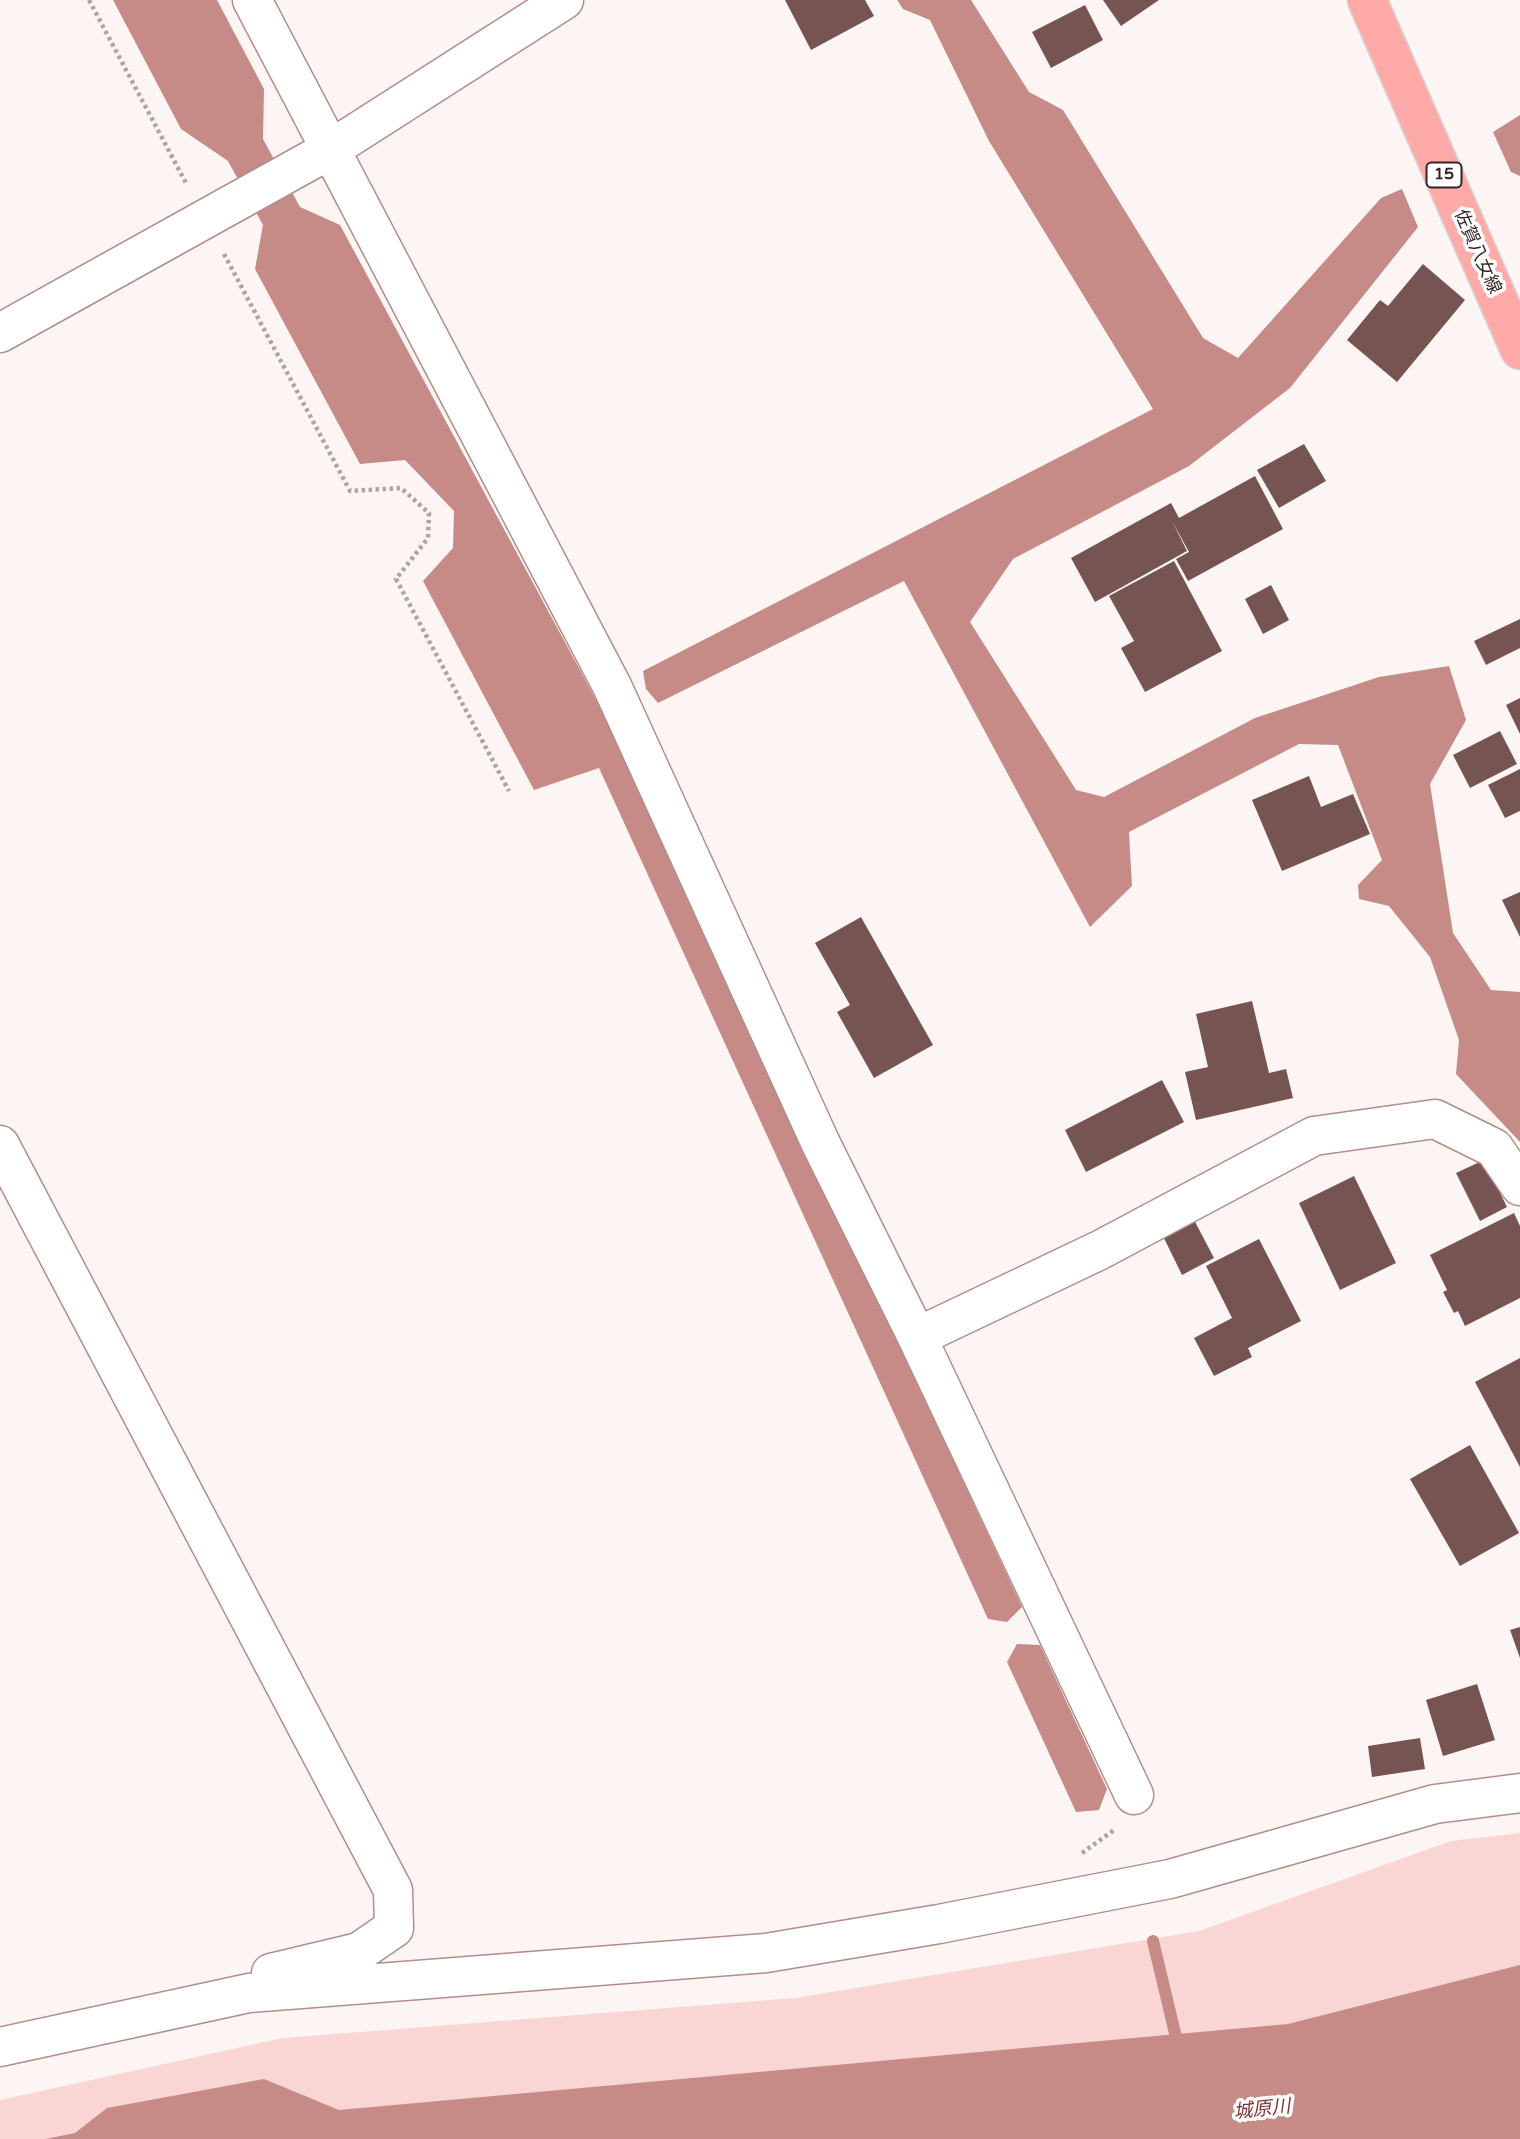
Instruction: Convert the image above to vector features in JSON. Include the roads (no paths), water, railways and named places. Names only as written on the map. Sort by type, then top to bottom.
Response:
[{"type":"main road","name":"佐賀八女線","points":[[1367,0],[1520,350]]},
{"type":"street","points":[[252,0],[317,157],[612,686],[821,1144],[917,1337],[1134,1795]]},
{"type":"street","points":[[0,333],[317,157],[564,0]]},
{"type":"street","points":[[917,1337],[1100,1250],[1314,1136],[1435,1119],[1494,1148],[1520,1186]]},
{"type":"street","points":[[0,1146],[393,1890],[394,1928],[359,1952],[273,1971],[249,1993]]},
{"type":"street","points":[[0,2047],[249,1993],[766,1953],[939,1924],[1170,1879],[1435,1804],[1520,1793]]},
{"type":"water","points":[[113,0],[217,0],[264,89],[263,139],[300,207],[340,225],[601,709],[1022,1607],[1007,1622],[988,1619],[599,768],[534,790],[423,581],[453,548],[454,511],[405,460],[360,464],[255,269],[263,225],[228,161],[181,129]]},
{"type":"water","points":[[897,0],[971,0],[1029,92],[1063,110],[1203,338],[1238,358],[1381,198],[1402,189],[1418,227],[1290,388],[1189,466],[1013,559],[970,622],[1076,790],[1104,797],[1255,718],[1379,677],[1449,666],[1466,720],[1430,784],[1453,933],[1491,990],[1520,992],[1520,1142],[1456,1074],[1459,1040],[1430,957],[1389,906],[1359,899],[1358,885],[1382,860],[1338,745],[1299,744],[1129,832],[1132,886],[1090,927],[904,581],[658,703],[646,689],[643,671],[1153,409],[989,141],[930,20],[903,9]]},
{"type":"water","points":[[1520,115],[1520,176],[1511,172],[1493,132]]},
{"type":"water","points":[[1017,1644],[1040,1645],[1107,1789],[1099,1810],[1076,1812],[1007,1662]]},
{"type":"water","name":"城原川","points":[[1520,1965],[1520,2139],[45,2139],[75,2133],[107,2108],[264,2079],[339,2110],[1288,2024]]},
{"type":"waterway","points":[[1153,1941],[1179,2050]]}]
